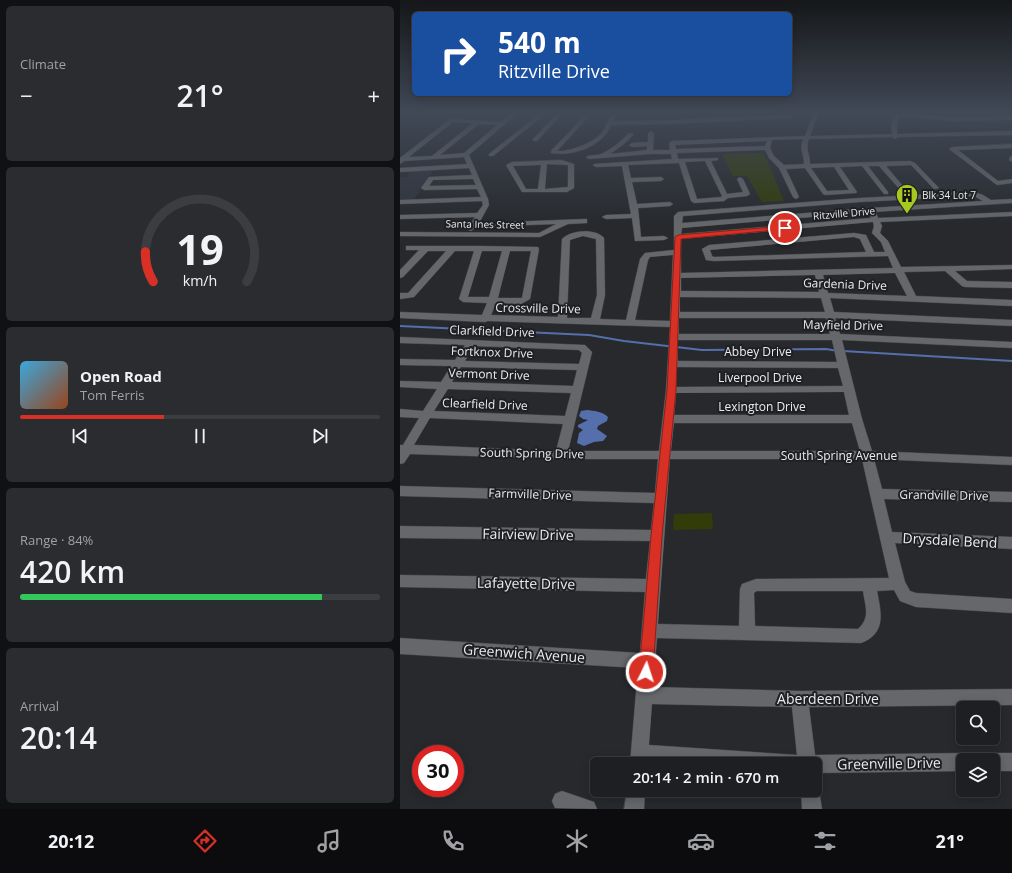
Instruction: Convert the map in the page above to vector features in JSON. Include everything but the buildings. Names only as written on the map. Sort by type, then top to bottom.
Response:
[{"type":"street","points":[[407,150],[415,150]]},
{"type":"street","points":[[400,161],[415,150]]},
{"type":"street","points":[[433,158],[443,150]]},
{"type":"street","points":[[400,161],[466,155],[472,150]]},
{"type":"street","points":[[491,155],[498,150]]},
{"type":"street","points":[[555,150],[553,152],[562,153],[575,150]]},
{"type":"street","points":[[603,156],[613,150]]},
{"type":"street","points":[[589,156],[650,152],[726,150]]},
{"type":"street","points":[[768,150],[771,158],[782,167],[796,197]]},
{"type":"street","points":[[804,150],[807,159],[807,166],[823,192],[854,192],[836,165]]},
{"type":"street","points":[[953,150],[952,151],[1007,189]]},
{"type":"street","points":[[674,152],[694,201],[724,199],[725,196],[747,194],[740,179]]},
{"type":"street","points":[[561,162],[562,153]]},
{"type":"street","points":[[466,155],[485,199],[486,205],[468,234]]},
{"type":"street","points":[[707,159],[725,196]]},
{"type":"street","points":[[596,165],[716,159]]},
{"type":"street","points":[[561,162],[571,164],[571,188],[567,190],[524,191],[509,165],[544,163],[561,162]]},
{"type":"street","points":[[541,191],[544,163]]},
{"type":"street","points":[[624,163],[634,206],[638,240],[664,238]]},
{"type":"street","points":[[863,164],[886,193]]},
{"type":"street","points":[[882,164],[905,192]]},
{"type":"street","points":[[782,167],[913,164],[936,188]]},
{"type":"street","points":[[400,170],[471,166]]},
{"type":"street","points":[[475,177],[431,178],[424,188],[479,187]]},
{"type":"street","points":[[628,180],[661,179]]},
{"type":"street","points":[[997,183],[1012,182]]},
{"type":"street","points":[[640,757],[656,536],[671,390],[677,276],[678,216],[680,214],[860,200],[974,194],[981,196],[990,203]]},
{"type":"street","points":[[400,202],[485,199]]},
{"type":"street","points":[[860,200],[870,210],[876,220],[878,226],[876,233],[884,241],[912,298]]},
{"type":"street","points":[[677,226],[870,210],[1012,201]]},
{"type":"street","points":[[634,206],[670,204]]},
{"type":"street","name":"Ritzville Drive","points":[[678,237],[876,220],[1012,214]]},
{"type":"street","points":[[400,217],[480,215]]},
{"type":"street","points":[[606,217],[635,216]]},
{"type":"street","name":"Santa Ines Street","points":[[400,234],[540,235],[566,222]]},
{"type":"street","points":[[474,225],[587,222],[588,234]]},
{"type":"street","points":[[562,321],[566,239],[572,236],[588,234],[598,236],[600,238],[601,295],[595,322]]},
{"type":"street","points":[[871,254],[863,237],[854,235],[709,247],[706,250],[709,258],[714,259],[890,254]]},
{"type":"street","points":[[409,248],[479,248],[532,249],[536,251],[526,299],[521,301],[465,299],[462,297],[479,248]]},
{"type":"street","points":[[400,275],[426,248]]},
{"type":"street","points":[[400,296],[411,295],[453,248]]},
{"type":"street","points":[[485,319],[493,300],[507,249]]},
{"type":"street","points":[[630,323],[644,259],[648,255],[677,252]]},
{"type":"street","points":[[677,276],[1012,267]]},
{"type":"street","points":[[946,268],[965,284],[1012,285]]},
{"type":"street","points":[[818,272],[841,355],[856,418],[867,454],[898,584],[905,596],[916,600],[1012,606]]},
{"type":"street","name":"Gardenia Drive","points":[[676,294],[824,295],[1012,303]]},
{"type":"street","name":"Crossville Drive","points":[[400,315],[630,323],[675,319],[829,315],[1012,323]]},
{"type":"street","name":"Mayfield Drive","points":[[673,349],[836,337],[1012,344]]},
{"type":"street","name":"Clarkfield Drive","points":[[400,340],[582,348],[587,352],[583,367]]},
{"type":"street","points":[[400,460],[403,449],[471,343]]},
{"type":"street","name":"Abbey Drive","points":[[673,349],[841,355]]},
{"type":"street","name":"Fortknox Drive","points":[[400,362],[583,367]]},
{"type":"street","points":[[561,455],[576,390],[583,367]]},
{"type":"street","name":"Vermont Drive","points":[[400,384],[576,390]]},
{"type":"street","name":"Liverpool Drive","points":[[671,390],[849,389]]},
{"type":"street","name":"Clearfield Drive","points":[[400,414],[569,420]]},
{"type":"street","name":"Lexington Drive","points":[[668,419],[856,418]]},
{"type":"street","name":"South Spring Drive","points":[[403,449],[561,455],[665,455]]},
{"type":"street","name":"South Spring Avenue","points":[[665,455],[867,454],[959,457],[1012,462]]},
{"type":"street","name":"Farmville Drive","points":[[400,491],[660,498]]},
{"type":"street","name":"Grandville Drive","points":[[876,494],[1012,497]]},
{"type":"street","name":"Fairview Drive","points":[[400,532],[656,536]]},
{"type":"street","name":"Drysdale Bend","points":[[887,537],[1012,543]]},
{"type":"street","name":"Lafayette Drive","points":[[400,581],[652,586]]},
{"type":"street","points":[[649,631],[861,636],[871,627],[874,617],[869,584]]},
{"type":"street","points":[[748,634],[747,589],[756,585],[898,584]]},
{"type":"street","name":"Greenwich Avenue","points":[[400,646],[647,661]]},
{"type":"street","name":"Aberdeen Drive","points":[[644,695],[800,699],[1012,697]]},
{"type":"street","points":[[800,699],[806,757]]},
{"type":"street","name":"Greenville Drive","points":[[822,764],[956,762]]},
{"type":"street","points":[[1000,762],[1012,762]]},
{"type":"street","points":[[634,809],[635,797]]},
{"type":"street","points":[[811,797],[812,809]]},
{"type":"street","points":[[562,801],[587,809]]},
{"type":"shaded area","points":[[434,169],[414,200],[400,201],[400,177],[406,177],[411,170]]},
{"type":"green space","points":[[763,153],[784,201],[762,202],[747,176],[733,176],[722,154]]},
{"type":"green space","points":[[712,513],[713,529],[673,530],[674,514]]},
{"type":"water","points":[[587,410],[601,412],[608,417],[607,421],[598,426],[597,429],[607,436],[603,441],[594,442],[584,446],[577,443],[579,433],[583,430],[578,427],[578,425],[588,420],[579,416],[581,411]]},
{"type":"waterway","points":[[400,326],[589,335],[624,341],[702,350],[826,349],[838,351]]},
{"type":"waterway","points":[[843,351],[1012,361]]},
{"type":"place","name":"Blk 34 Lot 7","points":[[907,214]]},
{"type":"route","points":[[646,672],[656,536],[671,390],[678,237],[785,228]]}]
